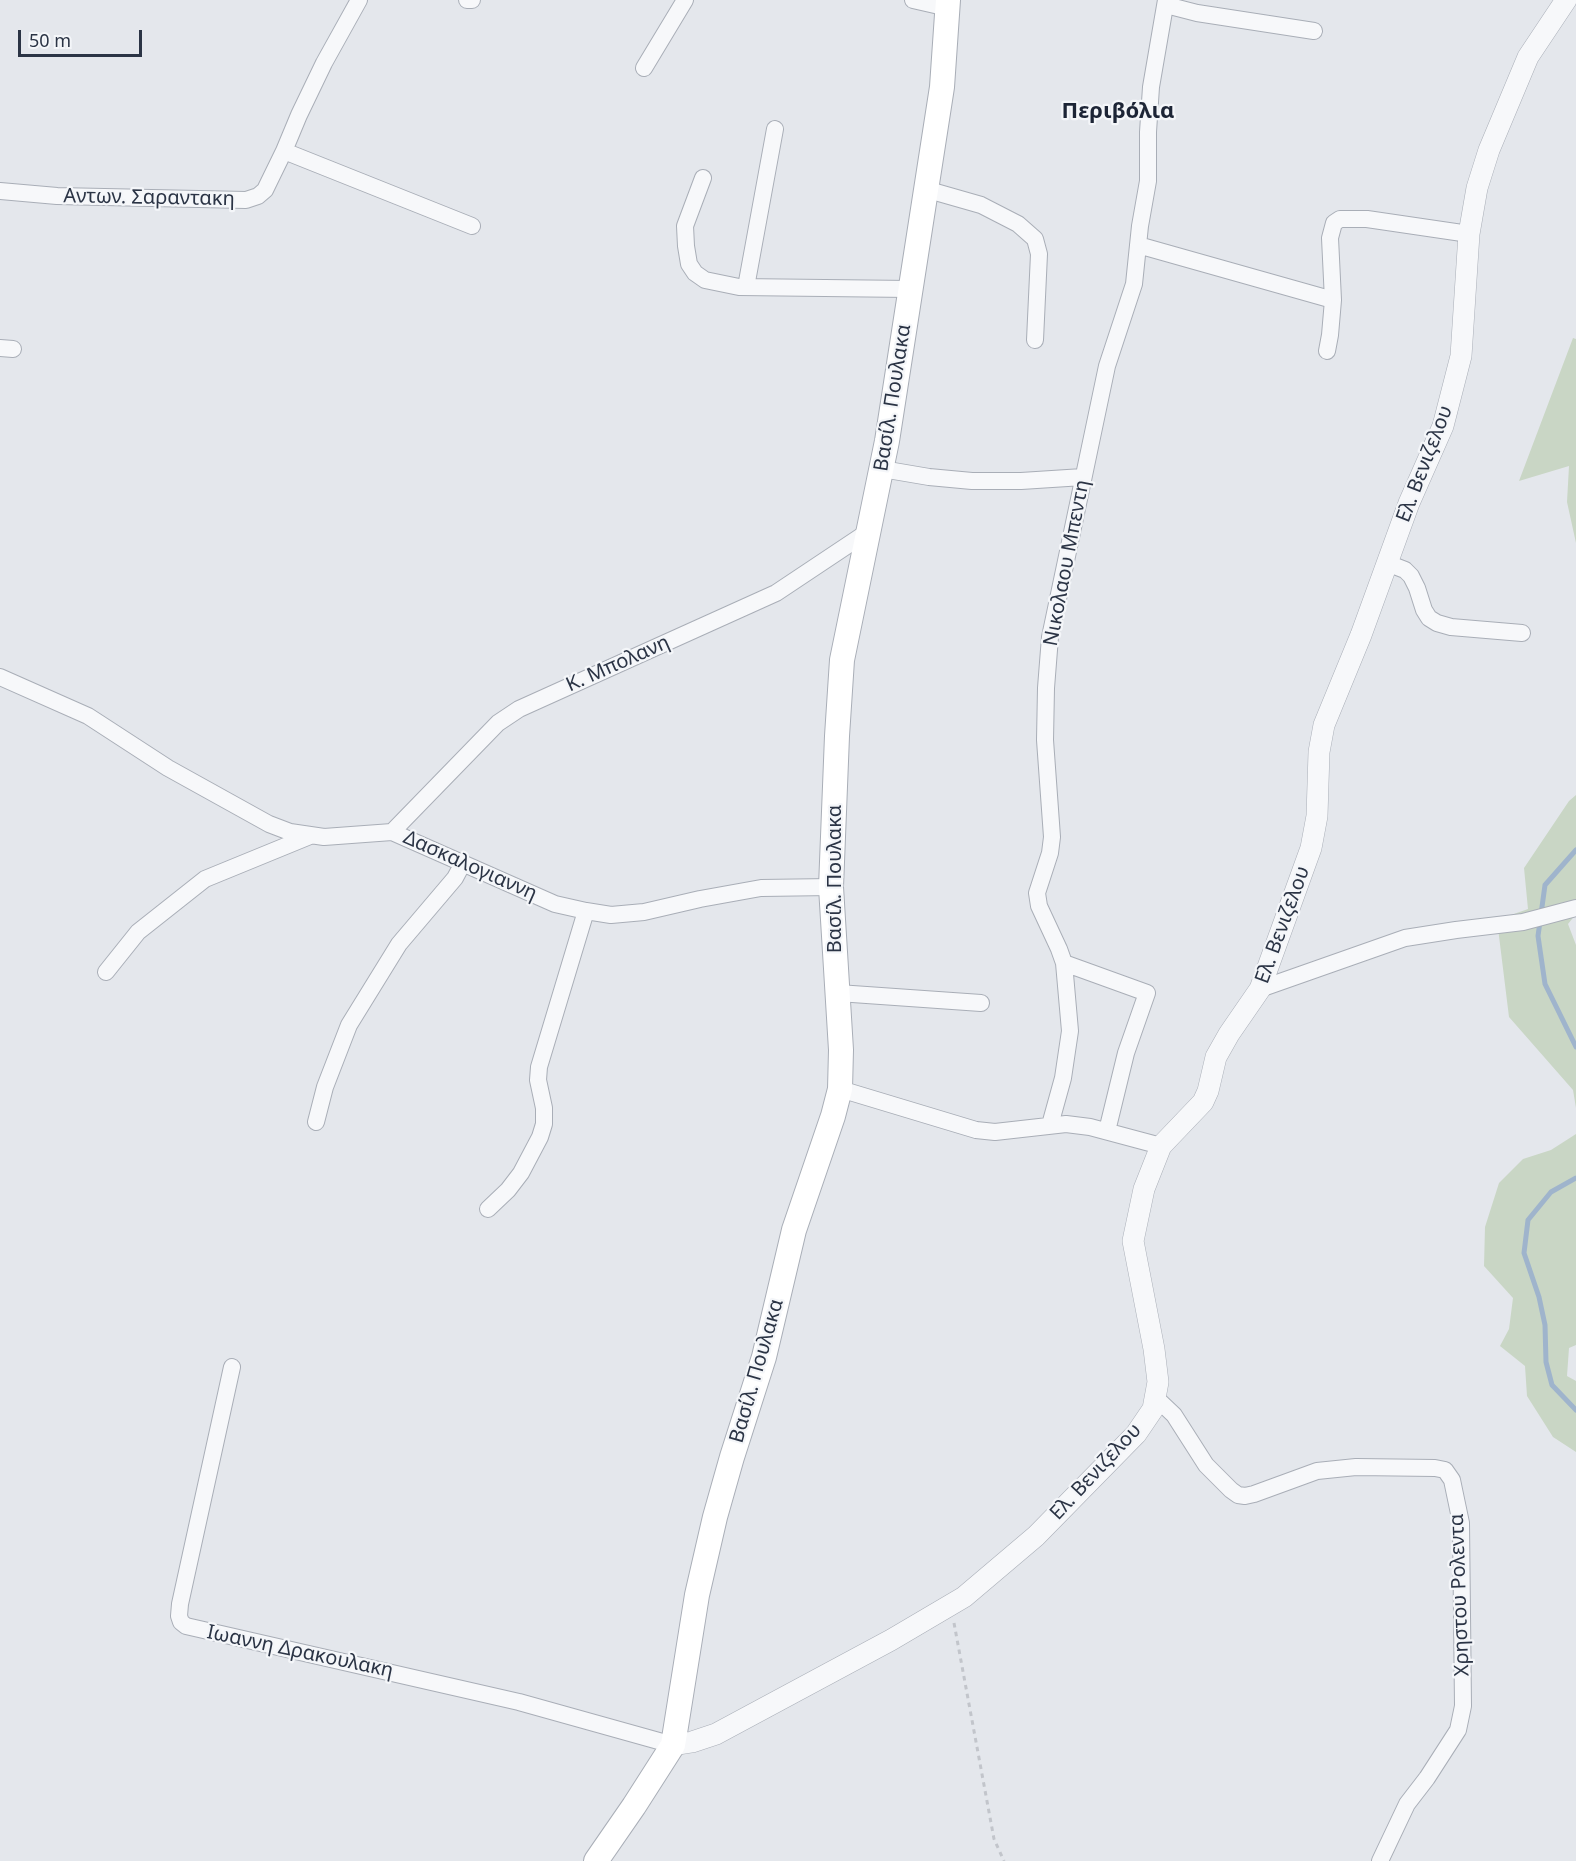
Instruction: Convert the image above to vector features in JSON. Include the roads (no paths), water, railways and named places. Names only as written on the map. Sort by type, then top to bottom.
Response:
[{"type":"main road","name":"Βασίλ. Πουλακα","points":[[673,1745],[697,1595],[715,1517],[764,1357],[794,1230],[840,1089],[841,1050],[831,887],[842,660],[882,469],[942,87],[948,4]]},
{"type":"main road","points":[[596,1861],[673,1745]]},
{"type":"street","name":"Αντων. Σαραντακη","points":[[0,191],[57,196],[246,200],[258,196],[265,190],[324,63],[359,0]]},
{"type":"street","points":[[644,68],[685,0]]},
{"type":"street","points":[[913,0],[948,4]]},
{"type":"street","name":"Ελ. Βενιζελου","points":[[673,1745],[692,1742],[716,1734],[891,1640],[964,1596],[1036,1536],[1128,1443],[1153,1408],[1158,1382],[1133,1240],[1144,1189],[1161,1146],[1203,1102],[1216,1057],[1260,989],[1311,848],[1317,816],[1319,752],[1324,725],[1361,635],[1409,503],[1443,426],[1461,356],[1469,234],[1477,188],[1489,150],[1528,57],[1566,0]]},
{"type":"street","points":[[1166,2],[1197,13],[1314,31]]},
{"type":"street","name":"Νικολαου Μπεντη","points":[[1050,1125],[1063,1078],[1070,1031],[1064,963],[1038,906],[1037,893],[1050,853],[1052,837],[1045,740],[1050,638],[1107,366],[1134,284],[1148,181],[1151,87],[1166,2]]},
{"type":"street","points":[[746,287],[775,129]]},
{"type":"street","points":[[284,151],[472,226]]},
{"type":"street","points":[[703,178],[685,226],[689,264],[695,273],[705,280],[739,288],[910,289]]},
{"type":"street","points":[[925,189],[981,205],[1018,224],[1035,239],[1039,254],[1035,340]]},
{"type":"street","points":[[1327,351],[1333,300],[1330,238],[1334,223],[1340,219],[1367,219],[1469,234]]},
{"type":"street","points":[[1138,245],[1333,300]]},
{"type":"street","points":[[882,469],[972,481],[1083,477]]},
{"type":"street","name":"Κ. Μπολανη","points":[[392,832],[498,723],[519,709],[776,593],[869,531]]},
{"type":"street","points":[[1387,562],[1405,570],[1411,576],[1418,588],[1424,610],[1429,618],[1437,623],[1451,627],[1522,633]]},
{"type":"street","name":"Δασκαλογιαννη","points":[[0,677],[88,716],[168,768],[269,825],[290,832],[324,837],[392,832],[555,904],[611,915],[644,912],[761,888],[831,887]]},
{"type":"street","points":[[106,972],[138,932],[205,879],[310,836]]},
{"type":"street","points":[[316,1122],[325,1087],[349,1025],[399,944],[455,878],[463,863]]},
{"type":"street","points":[[1260,989],[1404,938],[1523,922],[1576,908]]},
{"type":"street","points":[[488,1209],[508,1190],[521,1173],[544,1124],[544,1108],[538,1080],[539,1067],[586,911]]},
{"type":"street","points":[[1064,963],[1147,993],[1126,1053],[1107,1131]]},
{"type":"street","points":[[838,993],[981,1003]]},
{"type":"street","points":[[840,1089],[976,1130],[995,1132],[1066,1124],[1107,1131],[1161,1146]]},
{"type":"street","name":"Ιωαννη Δρακουλακη","points":[[232,1367],[180,1604],[179,1616],[186,1626],[519,1702],[673,1745]]},
{"type":"street","name":"Χρηστου Ρολεντα","points":[[1155,1397],[1174,1415],[1206,1465],[1238,1495],[1254,1494],[1317,1471],[1356,1467],[1435,1468],[1445,1470],[1452,1480],[1461,1523],[1463,1706],[1458,1730],[1407,1804],[1380,1861]]},
{"type":"waterway","points":[[1576,850],[1545,885],[1538,936],[1545,984],[1576,1047]]},
{"type":"waterway","points":[[1576,1178],[1551,1192],[1528,1220],[1524,1253],[1539,1297],[1545,1325],[1546,1362],[1552,1385],[1576,1410]]},
{"type":"district","name":"Περιβόλια","points":[[1118,112]]}]
